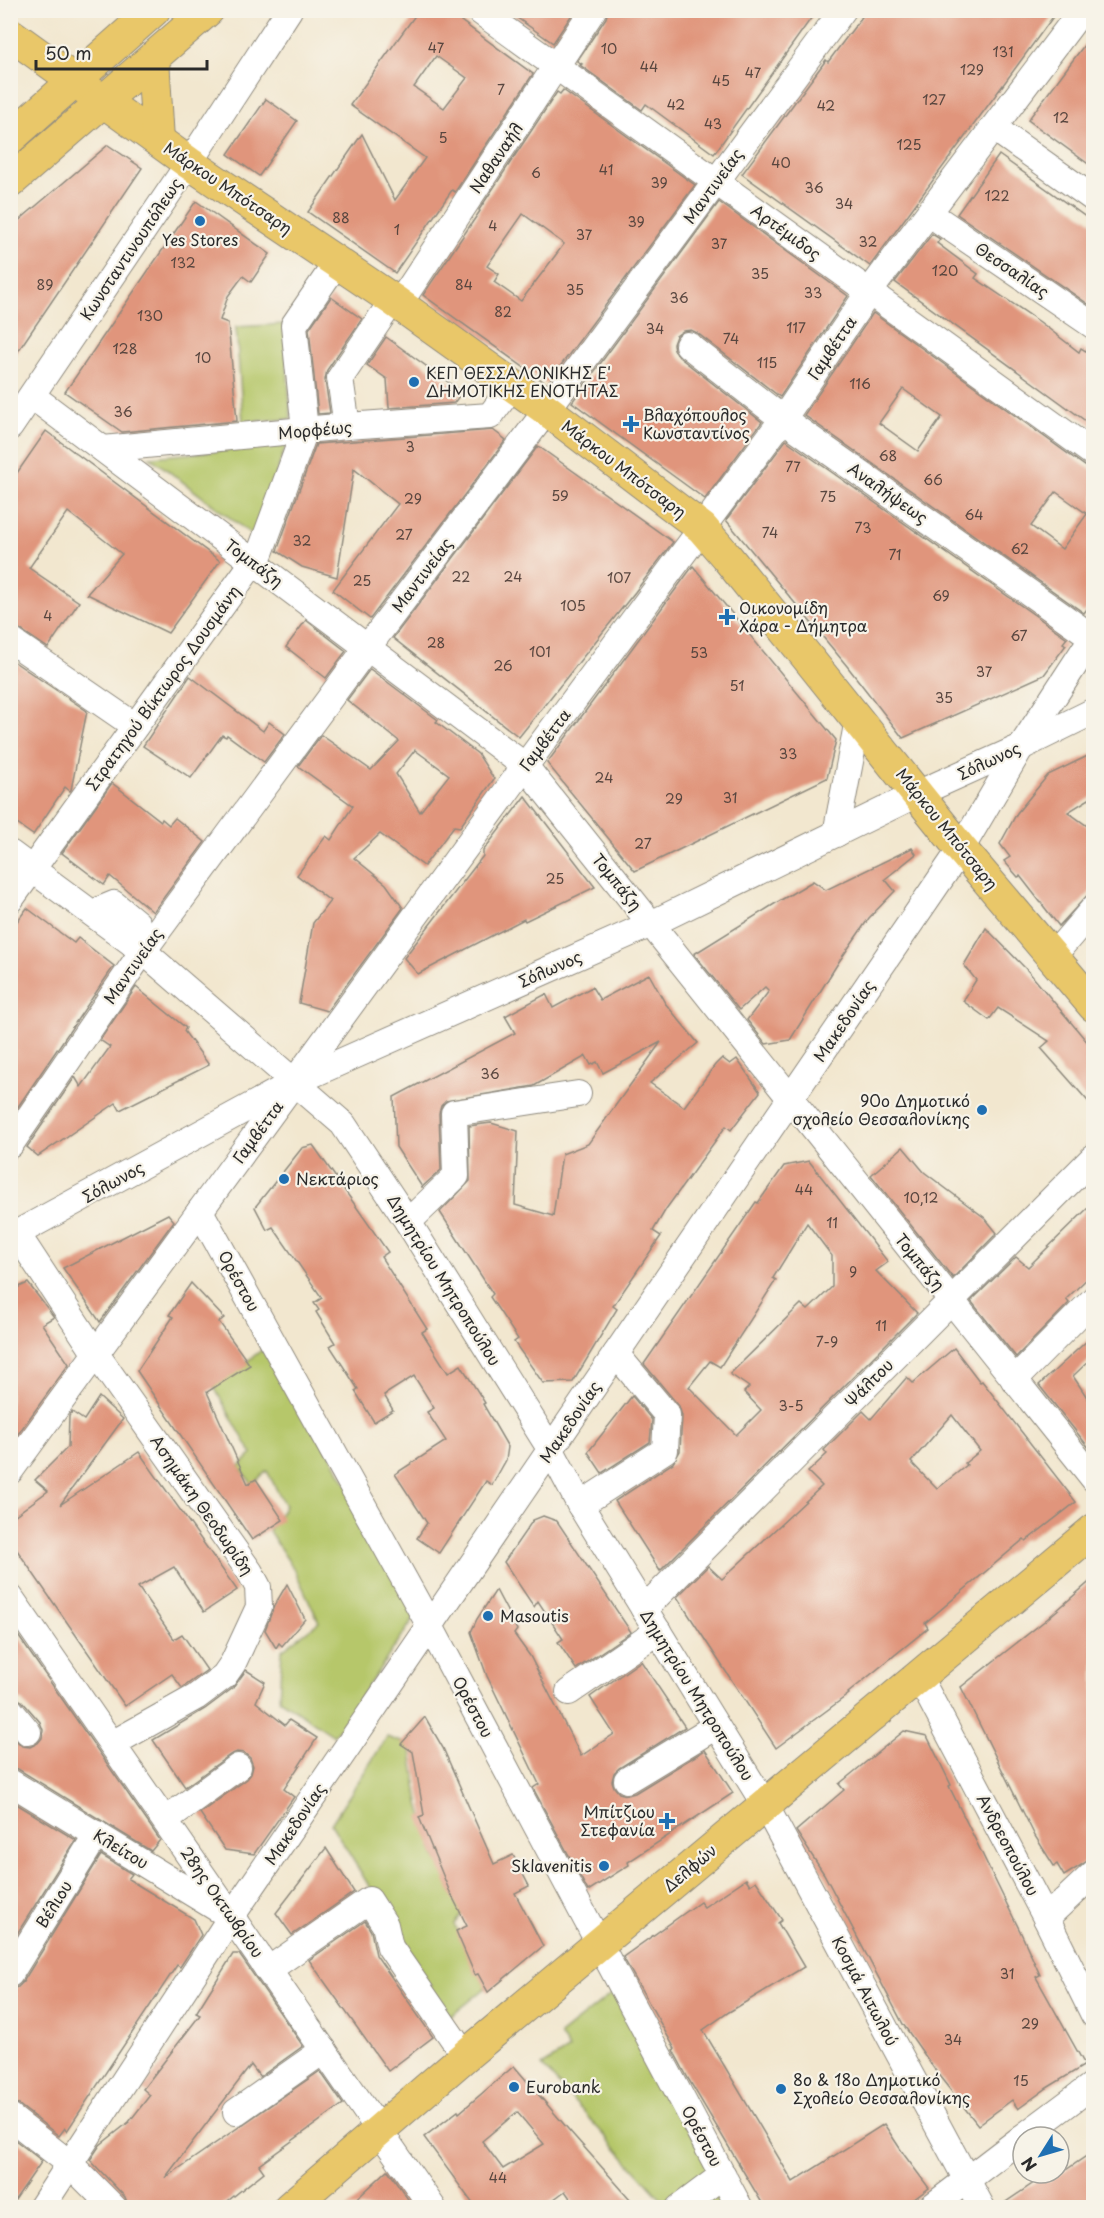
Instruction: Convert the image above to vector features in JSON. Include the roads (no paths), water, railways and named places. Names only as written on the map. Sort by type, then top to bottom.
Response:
[{"type":"main road","points":[[10,138],[154,10]]},
{"type":"main road","points":[[10,182],[208,10]]},
{"type":"main road","name":"Μάρκου Μπότσαρη","points":[[10,34],[189,163],[396,302],[547,410],[702,528],[962,849],[1094,1006]]},
{"type":"main road","points":[[153,59],[158,140]]},
{"type":"main road","name":"Δελφών","points":[[289,2208],[465,2056],[1094,1530]]},
{"type":"street","name":"Κωνσταντινουπόλεως","points":[[10,427],[189,163],[289,10]]},
{"type":"street","name":"Αρτέμιδος","points":[[478,10],[1094,454]]},
{"type":"street","name":"Ναθαναήλ","points":[[347,426],[340,378],[396,302],[593,10]]},
{"type":"street","name":"Μαντινείας","points":[[10,1145],[138,948],[547,410],[843,10]]},
{"type":"street","name":"Γαμβέττα","points":[[10,1471],[525,766],[783,419],[869,292],[1082,10]]},
{"type":"street","points":[[994,128],[1094,200]]},
{"type":"street","name":"Θεσσαλίας","points":[[930,214],[1094,326]]},
{"type":"street","points":[[305,430],[294,325],[337,262]]},
{"type":"street","name":"Αναλήψεως","points":[[688,345],[783,419],[1093,636]]},
{"type":"street","name":"Μορφέως","points":[[103,449],[347,426],[490,416],[512,387]]},
{"type":"street","name":"Τομπάζη","points":[[32,396],[525,766],[1094,1479]]},
{"type":"street","name":"Στρατηγού Βίκτωρος Δουσμάνη","points":[[10,900],[260,552],[305,430]]},
{"type":"street","name":"Μακεδονίας","points":[[41,2208],[231,1917],[962,849],[1021,747],[1093,636]]},
{"type":"street","points":[[10,640],[135,726]]},
{"type":"street","name":"Σόλωνος","points":[[14,1235],[293,1083],[651,924],[917,794],[1094,711]]},
{"type":"street","points":[[836,834],[858,720]]},
{"type":"street","name":"Δημητρίου Μητροπούλου","points":[[10,853],[138,948],[343,1124],[408,1222],[550,1450],[580,1505],[765,1805]]},
{"type":"street","points":[[102,909],[114,904],[137,922],[138,948]]},
{"type":"street","points":[[1052,957],[1094,908]]},
{"type":"street","points":[[408,1222],[456,1176],[454,1113],[578,1094]]},
{"type":"street","name":"Ψάλτου","points":[[644,1609],[1094,1157]]},
{"type":"street","name":"Ορέστου","points":[[200,1211],[430,1626],[740,2208]]},
{"type":"street","name":"Ασημάκη Θεοδωρίδη","points":[[14,1235],[250,1572],[259,1592],[256,1614],[233,1663],[224,1676],[196,1697],[112,1744]]},
{"type":"street","points":[[1014,1380],[1094,1299]]},
{"type":"street","points":[[580,1505],[664,1449],[667,1415],[616,1354]]},
{"type":"street","name":"28ης Οκτωβρίου","points":[[10,1597],[433,2208]]},
{"type":"street","points":[[569,1692],[657,1631]]},
{"type":"street","name":"Ανδρεοπούλου","points":[[919,1677],[1046,1918],[1094,2015]]},
{"type":"street","points":[[10,1710],[28,1732]]},
{"type":"street","points":[[627,1780],[716,1726]]},
{"type":"street","points":[[165,1820],[238,1767]]},
{"type":"street","name":"Κλείτου","points":[[10,1782],[231,1917]]},
{"type":"street","name":"Κοσμά Αιτωλού","points":[[765,1805],[982,2208]]},
{"type":"street","name":"Βέλιου","points":[[10,1974],[97,1834]]},
{"type":"street","points":[[1046,1918],[1094,1873]]},
{"type":"street","points":[[268,1970],[369,1900],[385,1925],[390,1947],[465,2056]]},
{"type":"street","points":[[236,2112],[324,2050]]},
{"type":"street","points":[[1039,2125],[1094,2084]]},
{"type":"street","points":[[10,2117],[69,2164],[114,2208]]},
{"type":"street","points":[[930,2208],[1011,2146]]},
{"type":"street","points":[[679,2208],[723,2175]]},
{"type":"place","name":"Yes Stores","points":[[200,221]]},
{"type":"place","name":"ΚΕΠ ΘΕΣΣΑΛΟΝΙΚΗΣ Ε' ΔΗΜΟΤΙΚΗΣ ΕΝΟΤΗΤΑΣ","points":[[414,382]]},
{"type":"place","name":"Βλαχόπουλος Κωνσταντίνος","points":[[631,424]]},
{"type":"place","name":"Οικονομίδη Χάρα - Δήμητρα","points":[[727,617]]},
{"type":"place","name":"90ο Δημοτικό σχολείο Θεσσαλονίκης","points":[[982,1110]]},
{"type":"place","name":"Νεκτάριος","points":[[284,1179]]},
{"type":"place","name":"Masoutis","points":[[488,1616]]},
{"type":"place","name":"Μπίτζιου Στεφανία","points":[[667,1821]]},
{"type":"place","name":"Sklavenitis","points":[[604,1866]]},
{"type":"place","name":"Eurobank","points":[[514,2087]]},
{"type":"place","name":"8ο & 18ο Δημοτικό Σχολείο Θεσσαλονίκης","points":[[781,2089]]}]
